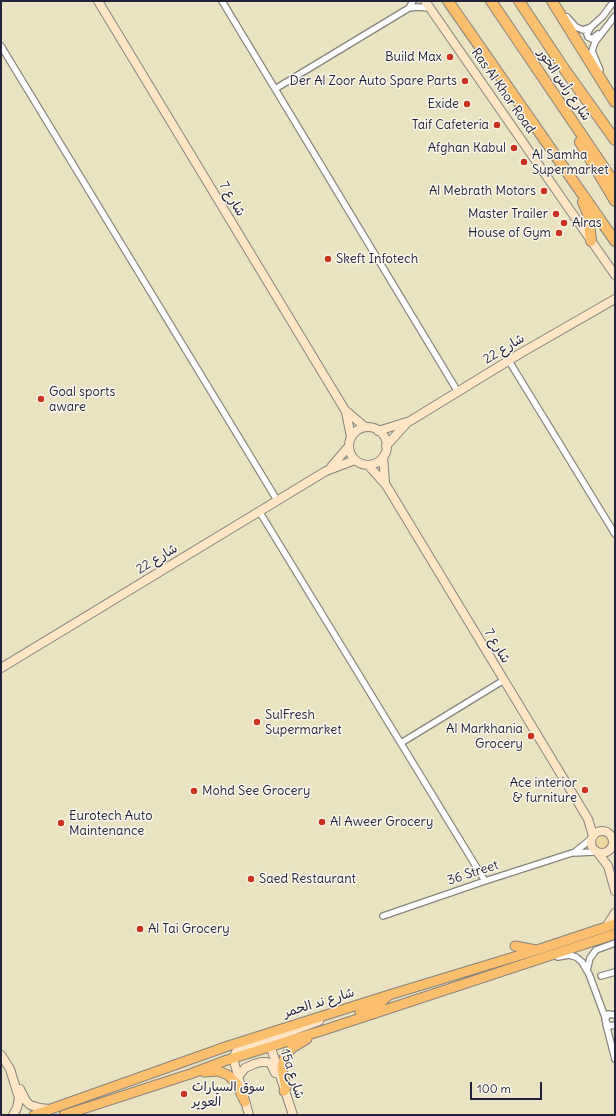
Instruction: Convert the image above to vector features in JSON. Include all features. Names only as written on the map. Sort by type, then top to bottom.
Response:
[{"type":"highway","points":[[448,1],[615,241]]},
{"type":"highway","name":"شارع رأس الخور","points":[[491,1],[615,184]]},
{"type":"highway","name":"شارع رأس الخور","points":[[519,1],[565,70],[615,140]]},
{"type":"highway","points":[[553,1],[615,102]]},
{"type":"highway","points":[[577,128],[583,148],[615,202]]},
{"type":"highway","points":[[566,170],[571,184],[587,210],[591,241]]},
{"type":"main road","name":"شارع ند الحمر","points":[[64,1115],[190,1074],[233,1058],[266,1041],[335,1012],[537,950],[615,924]]},
{"type":"main road","name":"شارع ند الحمر","points":[[34,1115],[60,1104],[228,1046],[266,1041],[285,1042],[615,934]]},
{"type":"main road","points":[[515,946],[537,950]]},
{"type":"main road","points":[[285,1042],[283,1039],[285,1037],[377,1006],[389,995]]},
{"type":"main road","points":[[284,1091],[286,1084],[282,1065],[286,1054],[297,1045],[324,1030]]},
{"type":"main road","points":[[155,1085],[170,1076],[230,1056],[233,1053],[233,1050],[228,1046]]},
{"type":"main road","points":[[190,1074],[214,1071],[226,1074],[235,1081],[245,1102]]},
{"type":"main road","points":[[110,1088],[117,1078]]},
{"type":"street","name":"شارع 7","points":[[98,1],[345,410],[351,437]]},
{"type":"street","points":[[222,1],[458,392]]},
{"type":"street","points":[[409,8],[413,1]]},
{"type":"street","name":"Ras Al Khor Road","points":[[425,1],[615,275]]},
{"type":"street","points":[[553,1],[576,27],[583,30],[591,27],[603,16],[614,1]]},
{"type":"street","points":[[275,89],[409,8],[430,8]]},
{"type":"street","points":[[615,16],[595,42],[592,51],[615,102]]},
{"type":"street","points":[[591,27],[587,36],[590,39],[604,30]]},
{"type":"street","points":[[1,46],[277,500]]},
{"type":"street","name":"شارع 22","points":[[378,431],[410,420],[614,298]]},
{"type":"street","points":[[509,360],[615,534]]},
{"type":"street","name":"شارع 7","points":[[345,410],[365,427]]},
{"type":"street","name":"شارع 22","points":[[386,446],[397,432],[410,420]]},
{"type":"street","points":[[383,457],[374,464],[361,463],[355,460],[350,452],[349,446],[351,437],[360,429],[365,427],[374,428],[383,435],[386,446],[383,457],[386,485]]},
{"type":"street","name":"شارع 22","points":[[326,471],[349,446]]},
{"type":"street","name":"شارع 22","points":[[1,668],[326,471],[355,460]]},
{"type":"street","name":"شارع 7","points":[[368,464],[386,485],[588,819],[592,837]]},
{"type":"street","points":[[259,511],[485,881]]},
{"type":"street","points":[[401,743],[504,680]]},
{"type":"street","name":"شارع 7","points":[[588,819],[610,833]]},
{"type":"street","points":[[615,877],[610,861],[613,846],[610,833],[596,833],[592,837],[591,846],[608,866],[615,891]]},
{"type":"street","name":"36 Street","points":[[383,916],[572,853],[579,849],[592,837]]},
{"type":"street","points":[[597,852],[606,853],[613,846]]},
{"type":"street","name":"36 Street","points":[[572,853],[597,852]]},
{"type":"street","points":[[606,927],[615,913]]},
{"type":"street","points":[[587,970],[590,958],[596,950],[615,943]]},
{"type":"street","points":[[540,959],[548,960],[566,955],[579,959],[587,970],[606,1020],[615,1059]]},
{"type":"street","points":[[601,976],[615,972]]},
{"type":"street","points":[[597,996],[604,1006],[614,1014]]},
{"type":"street","points":[[606,1020],[608,1014],[614,1014]]},
{"type":"street","points":[[606,1020],[610,1026],[615,1026],[612,1044]]},
{"type":"street","name":"15a شارع","points":[[266,1041],[293,1115]]},
{"type":"street","points":[[1,1055],[10,1069],[19,1098],[17,1108],[13,1115]]},
{"type":"street","points":[[233,1058],[249,1115]]},
{"type":"street","points":[[238,1077],[243,1070],[249,1066],[267,1062],[273,1067],[278,1081],[284,1091]]},
{"type":"street","points":[[12,1079],[30,1105],[40,1108],[60,1104]]},
{"type":"sand","points":[[602,835],[609,840],[610,843],[605,850],[602,851],[595,846],[594,843],[599,836]]},
{"type":"place","name":"Build Max","points":[[450,57]]},
{"type":"place","name":"Der Al Zoor Auto Spare Parts","points":[[465,81]]},
{"type":"place","name":"Exide","points":[[467,104]]},
{"type":"place","name":"Taif Cafeteria","points":[[497,125]]},
{"type":"place","name":"Afghan Kabul","points":[[514,148]]},
{"type":"place","name":"Al Samha Supermarket","points":[[524,162]]},
{"type":"place","name":"Al Mebrath Motors","points":[[544,191]]},
{"type":"place","name":"Master Trailer","points":[[556,214]]},
{"type":"place","name":"Alras","points":[[564,223]]},
{"type":"place","name":"House of Gym","points":[[559,233]]},
{"type":"place","name":"Skeft Infotech","points":[[328,259]]},
{"type":"place","name":"Goal sports aware","points":[[41,399]]},
{"type":"place","name":"SulFresh Supermarket","points":[[257,722]]},
{"type":"place","name":"Al Markhania Grocery","points":[[531,736]]},
{"type":"place","name":"Ace interior & furniture","points":[[585,790]]},
{"type":"place","name":"Mohd See Grocery","points":[[194,791]]},
{"type":"place","name":"Al Aweer Grocery","points":[[322,822]]},
{"type":"place","name":"Eurotech Auto Maintenance","points":[[61,823]]},
{"type":"place","name":"Saed Restaurant","points":[[251,879]]},
{"type":"place","name":"Al Tai Grocery","points":[[140,929]]},
{"type":"place","name":"سوق السيارات العوير","points":[[184,1094]]}]
